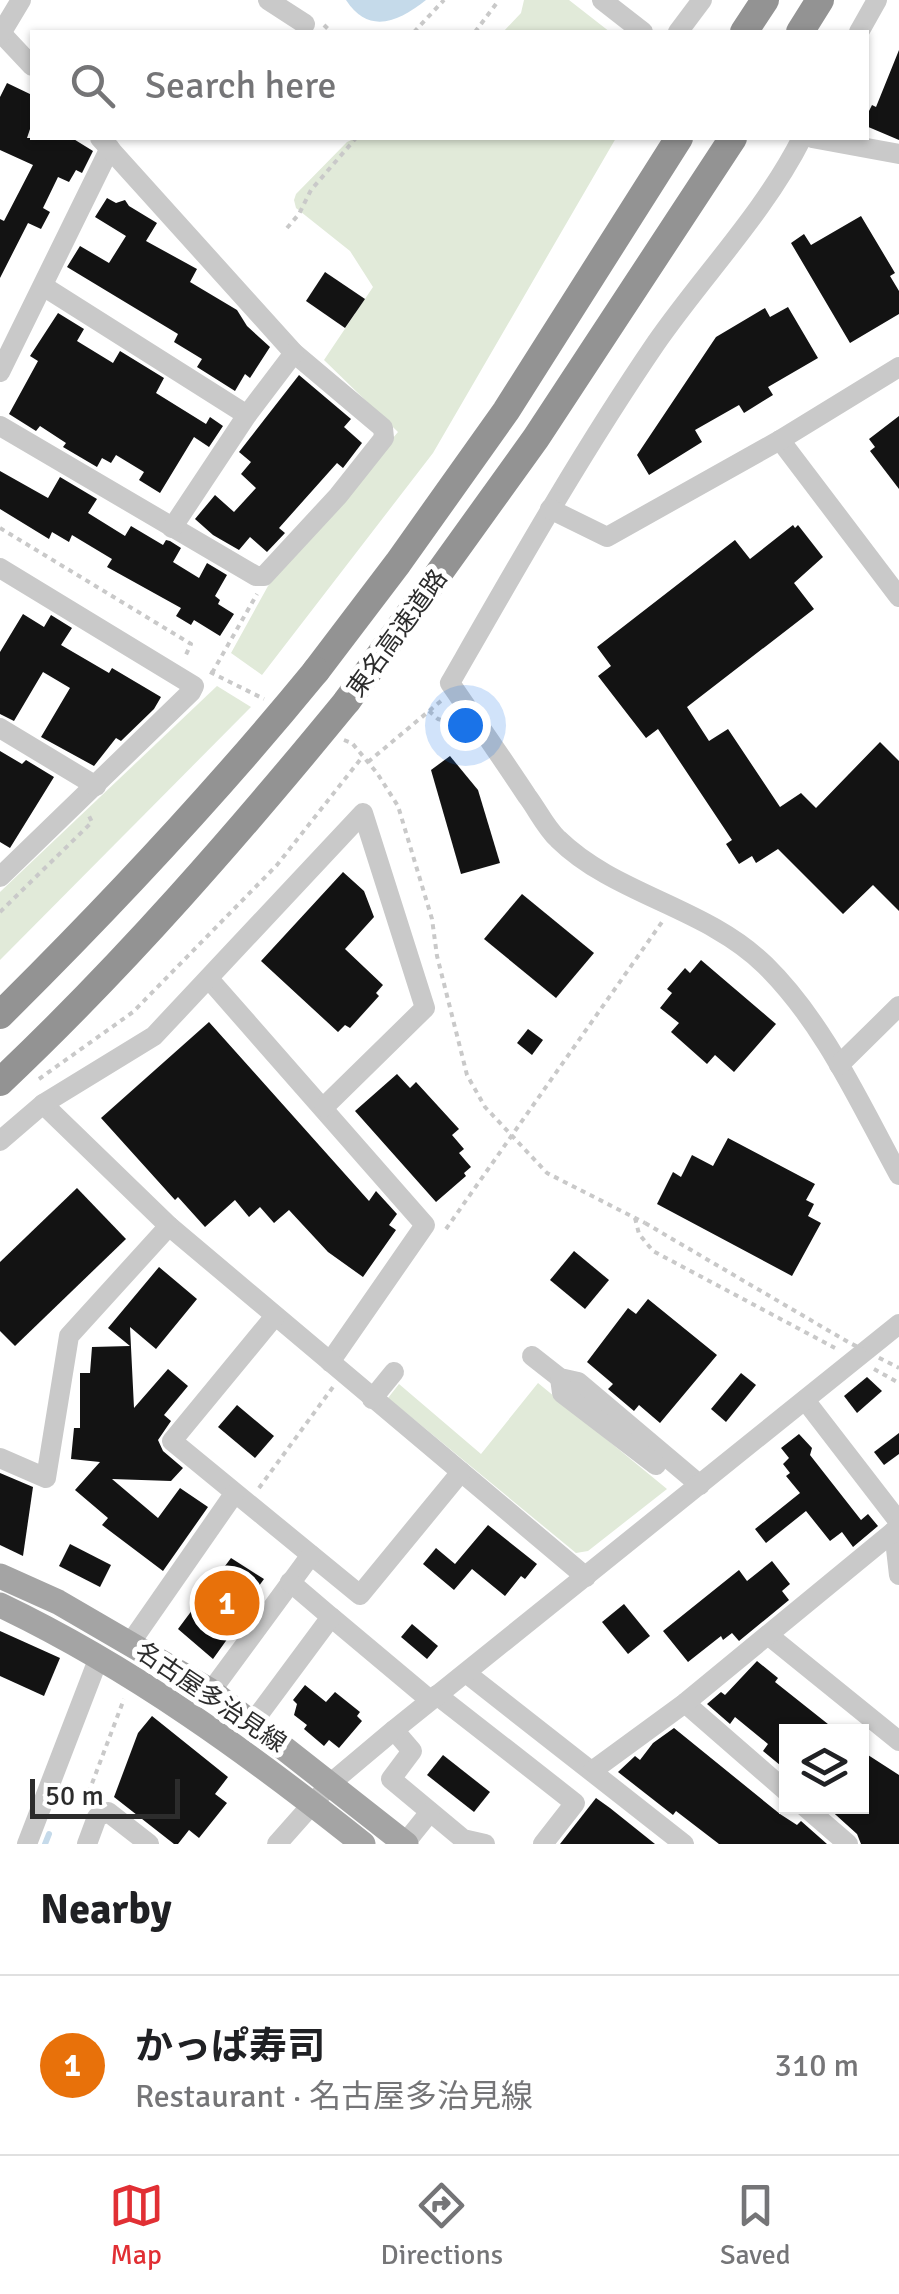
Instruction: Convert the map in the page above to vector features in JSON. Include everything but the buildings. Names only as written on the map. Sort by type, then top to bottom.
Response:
[{"type":"highway","points":[[745,30],[765,0]]},
{"type":"highway","points":[[801,30],[820,0]]},
{"type":"highway","name":"東名高速道路","points":[[0,1015],[118,897],[238,766],[316,671],[506,411],[678,140]]},
{"type":"highway","name":"東名高速道路","points":[[0,1082],[115,967],[226,846],[347,701],[536,438],[732,140]]},
{"type":"main road","name":"名古屋多治見線","points":[[0,1576],[58,1602],[211,1691],[406,1844]]},
{"type":"main road","name":"名古屋多治見線","points":[[0,1605],[133,1677],[311,1802],[363,1844]]},
{"type":"street","points":[[21,0],[0,34],[30,64]]},
{"type":"street","points":[[268,0],[305,24]]},
{"type":"street","points":[[602,0],[640,30]]},
{"type":"street","points":[[680,30],[702,0]]},
{"type":"street","points":[[861,30],[877,0]]},
{"type":"street","points":[[801,140],[783,174],[667,327],[596,431],[449,689],[557,839],[621,883],[672,904],[761,961],[794,996],[840,1066],[899,1175]]},
{"type":"street","points":[[823,140],[899,154]]},
{"type":"street","points":[[0,372],[43,286],[105,142],[294,353],[383,428],[384,438],[338,496],[264,576],[256,576],[0,426]]},
{"type":"street","points":[[43,286],[247,416]]},
{"type":"street","points":[[172,528],[294,353]]},
{"type":"street","points":[[550,508],[607,537],[780,440],[899,367]]},
{"type":"street","points":[[780,440],[899,597]]},
{"type":"street","points":[[0,568],[194,686],[0,876]]},
{"type":"street","points":[[0,728],[89,792]]},
{"type":"street","points":[[0,1141],[43,1104],[154,1036],[363,812],[425,1008],[324,1107]]},
{"type":"street","points":[[209,979],[425,1225],[330,1362]]},
{"type":"street","points":[[840,1066],[899,1006]]},
{"type":"street","points":[[43,1104],[169,1226],[586,1577]]},
{"type":"street","points":[[0,1458],[46,1478],[70,1336],[169,1226]]},
{"type":"street","points":[[275,1316],[172,1441],[234,1494],[360,1595],[461,1472]]},
{"type":"street","points":[[278,1844],[311,1802],[394,1730],[899,1324]]},
{"type":"street","points":[[532,1356],[560,1378],[562,1392],[695,1489]]},
{"type":"street","points":[[372,1399],[394,1372]]},
{"type":"street","points":[[805,1400],[897,1527],[899,1575]]},
{"type":"street","points":[[131,1642],[234,1494]]},
{"type":"street","points":[[592,1771],[684,1703],[897,1527]]},
{"type":"street","points":[[211,1691],[311,1555]]},
{"type":"street","points":[[290,1582],[434,1698],[576,1803],[543,1844]]},
{"type":"street","points":[[252,1722],[330,1617]]},
{"type":"street","points":[[768,1635],[899,1740]]},
{"type":"street","points":[[27,1844],[99,1657]]},
{"type":"street","points":[[466,1673],[684,1844]]},
{"type":"street","points":[[684,1703],[779,1785]]},
{"type":"street","points":[[394,1730],[412,1751],[391,1779],[463,1839],[485,1844]]},
{"type":"street","points":[[87,1844],[97,1817],[108,1812],[149,1844]]},
{"type":"street","points":[[406,1844],[430,1812]]},
{"type":"street","points":[[813,1814],[848,1844]]},
{"type":"path","points":[[416,30],[444,0]]},
{"type":"path","points":[[476,30],[498,0]]},
{"type":"path","points":[[287,228],[300,214],[311,190],[354,140]]},
{"type":"path","points":[[0,528],[191,644],[184,659]]},
{"type":"path","points":[[212,673],[264,576]]},
{"type":"path","points":[[368,762],[449,689]]},
{"type":"path","points":[[429,711],[452,725],[460,722]]},
{"type":"path","points":[[37,1080],[133,1012],[277,865],[363,756]]},
{"type":"path","points":[[377,773],[398,806],[432,918],[440,973],[467,1075],[486,1107],[547,1174],[635,1218],[899,1368]]},
{"type":"path","points":[[0,912],[92,822],[89,792]]},
{"type":"path","points":[[635,1218],[639,1234],[653,1251],[899,1383]]},
{"type":"path","points":[[81,1811],[133,1677]]},
{"type":"green space","points":[[524,0],[569,0],[607,30],[505,30],[521,13]]},
{"type":"green space","points":[[615,140],[433,453],[262,675],[231,653],[268,586],[398,432],[324,360],[373,287],[350,251],[296,208],[294,200],[347,142]]},
{"type":"green space","points":[[217,686],[251,707],[0,960],[0,892]]},
{"type":"green space","points":[[538,1383],[667,1489],[588,1551],[576,1553],[388,1398],[399,1384],[481,1454]]},
{"type":"water","points":[[346,0],[426,0],[394,19],[374,21],[364,18]]},
{"type":"waterway","points":[[45,1844],[49,1834]]},
{"type":"place","name":"かっぱ寿司","points":[[227,1603]]}]
